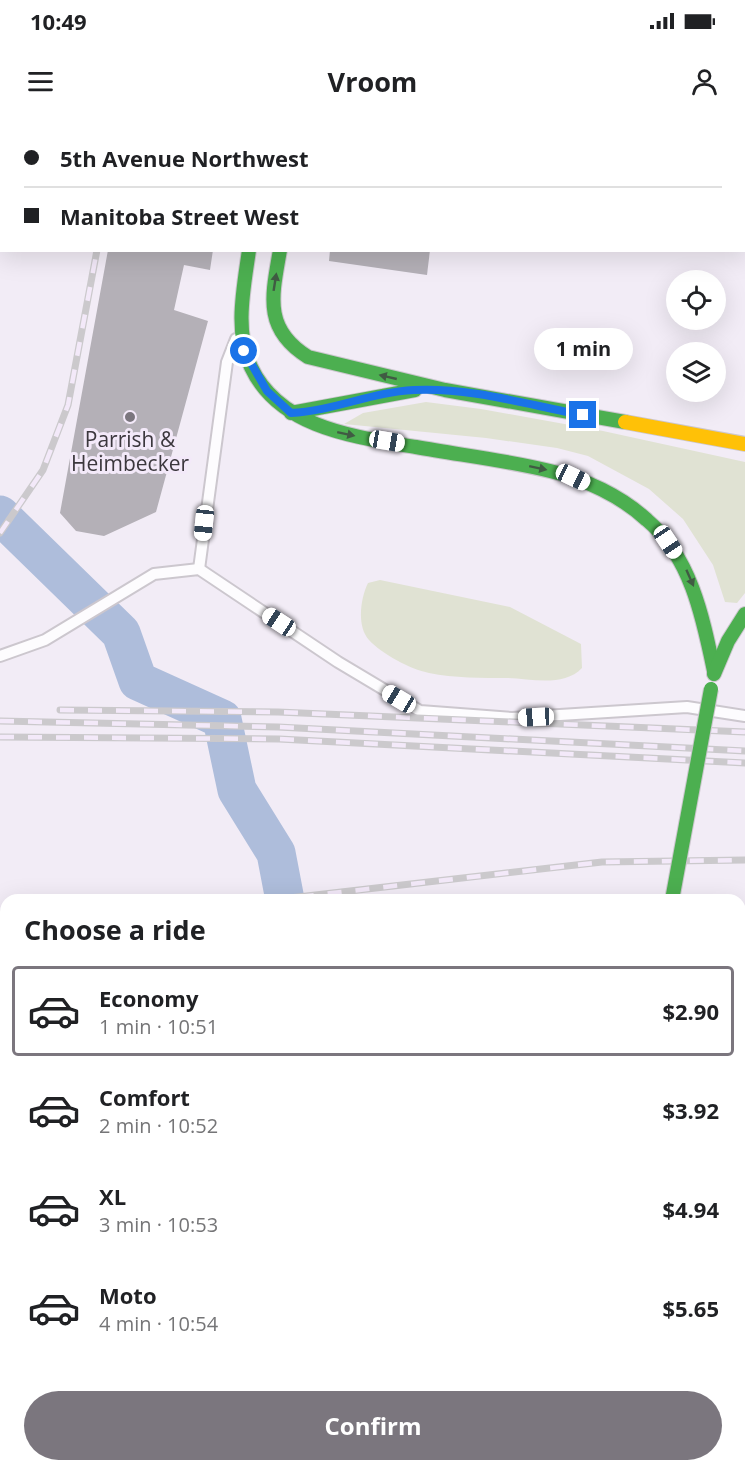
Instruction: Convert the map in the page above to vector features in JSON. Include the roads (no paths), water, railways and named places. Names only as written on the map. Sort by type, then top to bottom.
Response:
[{"type":"street","points":[[249,252],[241,298],[244,351],[254,372],[278,404],[291,413],[342,434],[552,471],[573,477],[618,500],[655,527],[685,566],[700,605],[714,671]]},
{"type":"street","points":[[280,252],[273,314],[281,336],[296,351],[308,357],[445,390],[745,444]]},
{"type":"street","points":[[291,413],[320,409],[384,393],[445,390]]},
{"type":"street","points":[[673,894],[714,671],[728,641],[745,614]]},
{"type":"street","points":[[711,689],[736,660]]},
{"type":"lane","points":[[199,569],[227,362],[241,326]]},
{"type":"lane","points":[[1,656],[45,640],[154,574],[199,569],[338,662],[420,711],[512,718],[687,707],[745,717]]},
{"type":"waterway","points":[[0,515],[121,633],[138,681],[222,719],[237,790],[276,853],[284,894]]},
{"type":"railway","points":[[0,533],[43,470],[68,405],[97,252]]},
{"type":"railway","points":[[60,710],[278,712],[745,732]]},
{"type":"railway","points":[[0,721],[278,727],[745,751]]},
{"type":"railway","points":[[0,737],[279,739],[745,763]]},
{"type":"railway","points":[[324,894],[602,862],[745,860]]},
{"type":"place","name":"Parrish & Heimbecker","points":[[130,417]]}]
